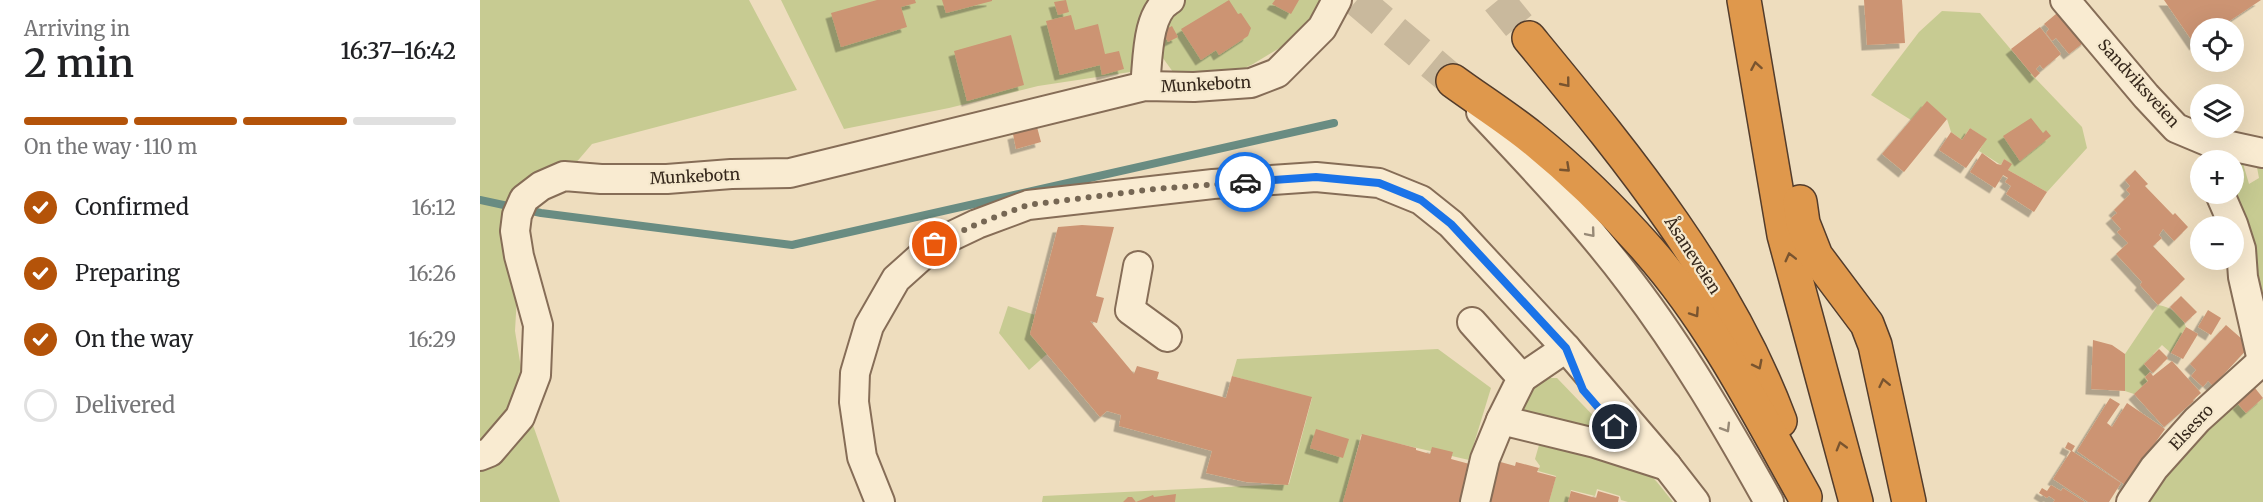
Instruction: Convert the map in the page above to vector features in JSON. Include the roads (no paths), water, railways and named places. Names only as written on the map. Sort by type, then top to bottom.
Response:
[{"type":"highway","points":[[1744,0],[1784,235],[1856,502]]},
{"type":"highway","name":"Åsaneveien","points":[[1529,38],[1617,146],[1657,199],[1703,267],[1764,377],[1806,499]]},
{"type":"highway","points":[[1453,81],[1537,143],[1567,169],[1649,252],[1683,295],[1719,347],[1806,499]]},
{"type":"highway","points":[[1768,138],[1793,160],[1803,223],[1816,256],[1867,324],[1880,366],[1909,502]]},
{"type":"street","name":"Munkebotn","points":[[1145,86],[1152,23],[1165,3],[1170,0]]},
{"type":"street","name":"Munkebotn","points":[[480,456],[490,452],[520,417],[536,375],[538,324],[519,256],[515,231],[517,215],[524,199],[542,186],[564,177],[667,179],[731,174],[790,173],[1145,86],[1194,87],[1251,83],[1277,73],[1322,28],[1338,0]]},
{"type":"street","name":"Sandviksveien","points":[[2065,0],[2176,128],[2207,141],[2263,153]]},
{"type":"street","points":[[1453,81],[1554,190],[1632,283],[1699,382],[1769,502]]},
{"type":"street","points":[[2176,128],[2192,150]]},
{"type":"street","points":[[880,502],[862,457],[854,402],[855,374],[869,326],[896,279],[935,244],[977,224],[1028,205],[1178,187],[1316,177],[1379,183],[1421,200],[1451,224],[1566,348],[1695,502]]},
{"type":"street","name":"Elsesro","points":[[2131,502],[2154,468],[2197,420],[2262,363],[2243,277],[2241,249],[2224,204]]},
{"type":"street","points":[[1138,266],[1130,310],[1167,337]]},
{"type":"street","points":[[1472,322],[1521,378]]},
{"type":"street","points":[[1475,502],[1485,459],[1521,378],[1566,348]]},
{"type":"street","points":[[1501,420],[1595,444],[1667,466]]},
{"type":"waterway","points":[[480,200],[541,213],[792,245],[1334,123]]},
{"type":"tunnel","points":[[1357,0],[1453,81]]},
{"type":"tunnel","points":[[1498,0],[1529,38]]}]
